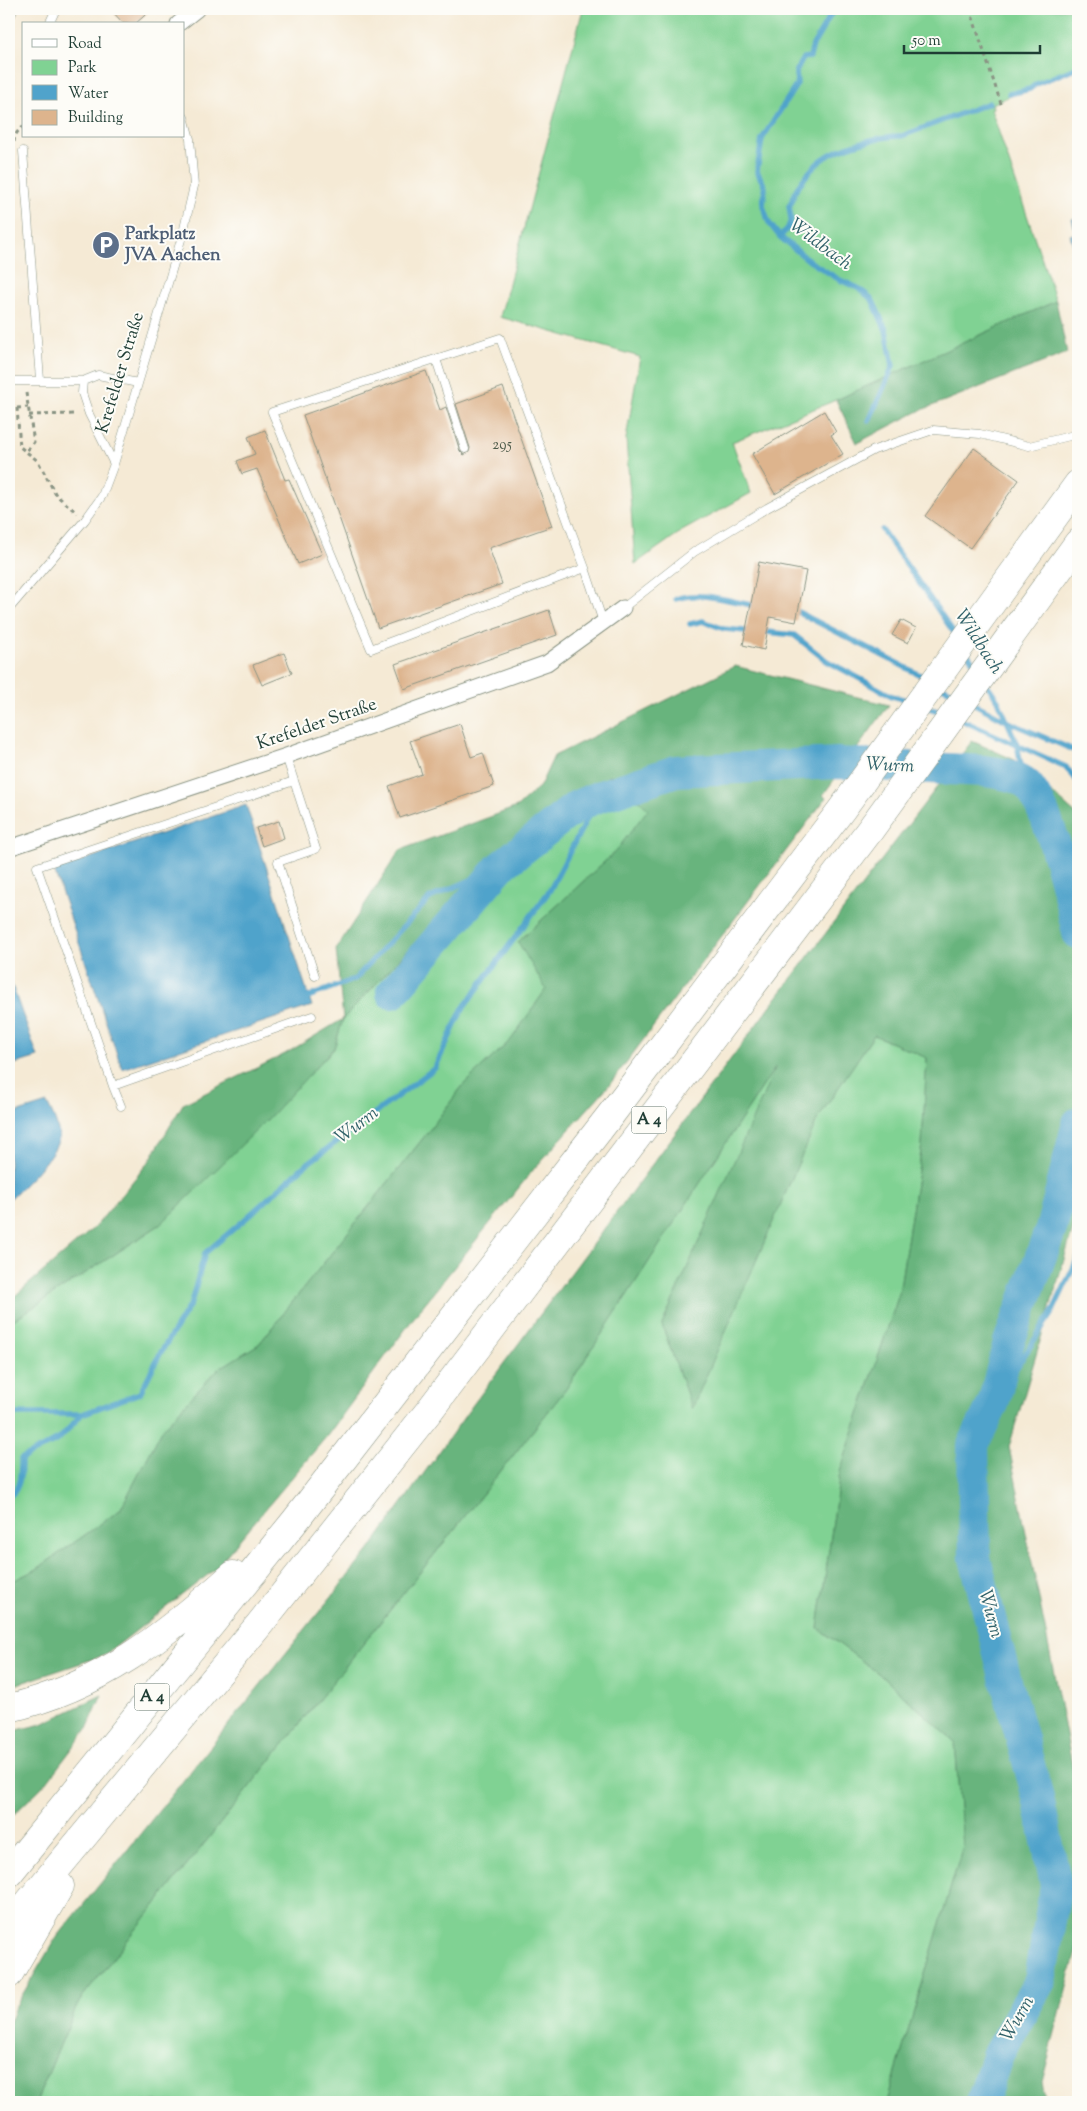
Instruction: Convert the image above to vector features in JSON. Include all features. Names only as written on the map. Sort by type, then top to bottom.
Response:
[{"type":"highway","name":"A 4","points":[[9,1873],[294,1521],[612,1113],[842,809],[1078,484]]},
{"type":"highway","name":"A 4","points":[[9,1926],[253,1633],[429,1411],[870,830],[1078,543]]},
{"type":"highway","points":[[9,1708],[76,1686],[130,1658],[182,1620],[294,1521]]},
{"type":"highway","points":[[9,1974],[102,1815]]},
{"type":"street","points":[[180,22],[196,9]]},
{"type":"street","name":"Krefelder Straße","points":[[9,848],[286,756],[547,663],[623,608]]},
{"type":"lane","points":[[9,19],[14,9]]},
{"type":"lane","points":[[50,22],[56,9]]},
{"type":"lane","name":"Krefelder Straße","points":[[9,609],[85,520],[102,496],[114,464],[184,234],[194,186],[190,138],[185,120]]},
{"type":"lane","points":[[23,151],[40,380]]},
{"type":"lane","points":[[584,568],[371,649],[272,412],[500,338],[584,568],[603,622]]},
{"type":"lane","points":[[436,359],[465,449]]},
{"type":"lane","points":[[9,381],[83,381],[98,375],[138,383]]},
{"type":"lane","points":[[83,381],[82,393],[89,414],[114,464]]},
{"type":"lane","points":[[623,608],[694,552],[767,508],[874,450],[933,430],[980,434],[1029,446],[1074,435]]},
{"type":"lane","points":[[286,756],[316,848],[278,862],[315,976]]},
{"type":"lane","points":[[121,1106],[37,867],[294,781]]},
{"type":"lane","points":[[113,1086],[312,1016]]},
{"type":"path","points":[[970,9],[1002,107]]},
{"type":"path","points":[[9,408],[28,407]]},
{"type":"path","points":[[16,408],[20,448],[38,461],[56,495],[85,520]]},
{"type":"path","points":[[29,415],[89,414]]},
{"type":"green space","points":[[583,9],[1078,9],[1078,65],[992,104],[993,108],[991,109],[1056,301],[836,400],[732,442],[751,493],[682,531],[635,564],[626,439],[640,357],[500,317]]},
{"type":"green space","points":[[1056,301],[1067,353],[919,411],[857,443],[836,400]]},
{"type":"green space","points":[[735,666],[889,705],[823,795],[826,798],[610,1084],[534,1169],[421,1308],[327,1436],[214,1570],[105,1655],[9,1687],[9,1583],[37,1569],[120,1510],[163,1428],[217,1370],[259,1344],[464,1084],[511,1040],[546,989],[518,942],[616,851],[648,809],[611,775],[578,793],[506,846],[343,1019],[336,949],[400,850],[517,807],[540,786],[554,756]]},
{"type":"green space","points":[[972,741],[1015,760],[1078,816],[1078,1212],[1009,1447],[1078,1795],[1078,1944],[1042,2082],[1046,2102],[887,2102],[963,1846],[955,1742],[882,1676],[818,1628],[840,1472],[899,1294],[922,1145],[927,1058],[874,1035],[818,1118],[692,1409],[662,1325],[776,1066],[566,1389],[79,2001],[36,2102],[9,2102],[9,2025],[14,2009],[54,1941],[369,1550],[472,1406],[765,1013]]},
{"type":"green space","points":[[612,775],[649,809],[616,851],[519,941],[546,989],[511,1040],[464,1084],[259,1344],[217,1370],[163,1428],[120,1510],[37,1569],[9,1583],[9,1323],[161,1224],[334,1049],[343,1019],[506,846],[578,793]]},
{"type":"green space","points":[[343,1019],[334,1048],[266,1121],[161,1224],[9,1323],[9,1301],[96,1226],[150,1160],[183,1104],[285,1054]]},
{"type":"green space","points":[[874,1035],[927,1058],[922,1145],[899,1294],[840,1472],[818,1628],[882,1676],[955,1742],[963,1846],[887,2102],[36,2102],[79,2001],[566,1389],[778,1063],[662,1325],[692,1408],[818,1118]]},
{"type":"green space","points":[[102,1695],[87,1729],[46,1783],[9,1819],[9,1732],[42,1724]]},
{"type":"water","points":[[1078,217],[1077,257],[1070,235],[1076,233],[1072,219]]},
{"type":"water","points":[[246,805],[312,1006],[122,1069],[54,870]]},
{"type":"water","points":[[9,977],[38,1057],[9,1066]]},
{"type":"water","points":[[47,1103],[57,1127],[58,1143],[47,1160],[9,1200],[9,1115]]},
{"type":"building","points":[[110,9],[152,9],[137,22],[122,22]]},
{"type":"building","points":[[426,371],[440,410],[446,407],[460,451],[464,455],[469,452],[470,448],[456,404],[503,387],[552,526],[489,548],[502,584],[378,628],[303,415]]},
{"type":"building","points":[[824,411],[836,432],[831,435],[843,454],[775,494],[752,454]]},
{"type":"building","points":[[265,430],[285,480],[289,479],[322,554],[298,564],[257,469],[242,474],[237,461],[255,454],[248,437]]},
{"type":"building","points":[[974,448],[1019,480],[970,548],[925,516]]},
{"type":"building","points":[[759,562],[806,571],[796,622],[770,617],[764,650],[743,645]]},
{"type":"building","points":[[549,610],[557,635],[404,689],[395,664]]},
{"type":"building","points":[[901,620],[916,628],[908,643],[892,635]]},
{"type":"building","points":[[284,653],[292,673],[262,685],[253,665]]},
{"type":"building","points":[[460,724],[471,757],[483,753],[494,786],[400,818],[389,786],[422,774],[410,741]]},
{"type":"building","points":[[279,821],[284,838],[262,846],[256,828]]},
{"type":"waterway","name":"Wildbach","points":[[834,9],[813,45],[810,57],[803,58],[796,72],[797,84],[762,139],[757,171],[765,187],[763,206],[769,223],[780,237],[811,262],[840,280],[858,288],[872,299],[886,330],[893,366],[869,421]]},
{"type":"waterway","points":[[1009,94],[1030,89],[1036,84],[1078,67]]},
{"type":"waterway","points":[[780,237],[788,228],[791,219],[789,206],[796,190],[809,172],[823,159],[850,146],[883,137],[902,136],[989,103]]},
{"type":"waterway","name":"Wildbach","points":[[882,530],[957,637]]},
{"type":"waterway","points":[[676,599],[704,596],[751,605]]},
{"type":"waterway","points":[[798,612],[928,679]]},
{"type":"waterway","points":[[690,624],[703,621],[724,629],[745,631]]},
{"type":"waterway","points":[[767,632],[794,635],[827,661],[892,696],[910,701]]},
{"type":"waterway","name":"Wildbach","points":[[966,651],[977,668]]},
{"type":"waterway","name":"Wildbach","points":[[986,683],[998,700],[1017,744],[1024,782]]},
{"type":"waterway","points":[[940,686],[959,695]]},
{"type":"waterway","points":[[971,702],[1011,723],[1078,752]]},
{"type":"waterway","points":[[926,707],[946,714]]},
{"type":"waterway","name":"Wildbach","points":[[959,719],[1066,767],[1078,782]]},
{"type":"waterway","name":"Wurm","points":[[392,993],[500,867],[577,806],[676,771],[838,763],[984,771],[1015,777],[1024,782],[1033,792],[1042,808],[1057,852],[1078,933]]},
{"type":"waterway","name":"Wurm","points":[[9,1496],[18,1485],[21,1459],[59,1439],[82,1414],[140,1393],[161,1352],[191,1303],[205,1253],[303,1167],[435,1068],[462,1010],[550,890],[598,797]]},
{"type":"waterway","points":[[308,997],[355,979],[430,898],[500,867]]},
{"type":"waterway","name":"Wurm","points":[[982,2102],[998,2054],[1040,1981],[1056,1885],[1038,1797],[975,1558],[973,1445],[993,1404],[1009,1342],[1052,1226],[1078,1123]]},
{"type":"waterway","points":[[993,1404],[1053,1311],[1078,1258]]},
{"type":"waterway","name":"Wurm","points":[[9,1414],[82,1414]]},
{"type":"place","name":"Parkplatz JVA Aachen","points":[[106,245]]}]
